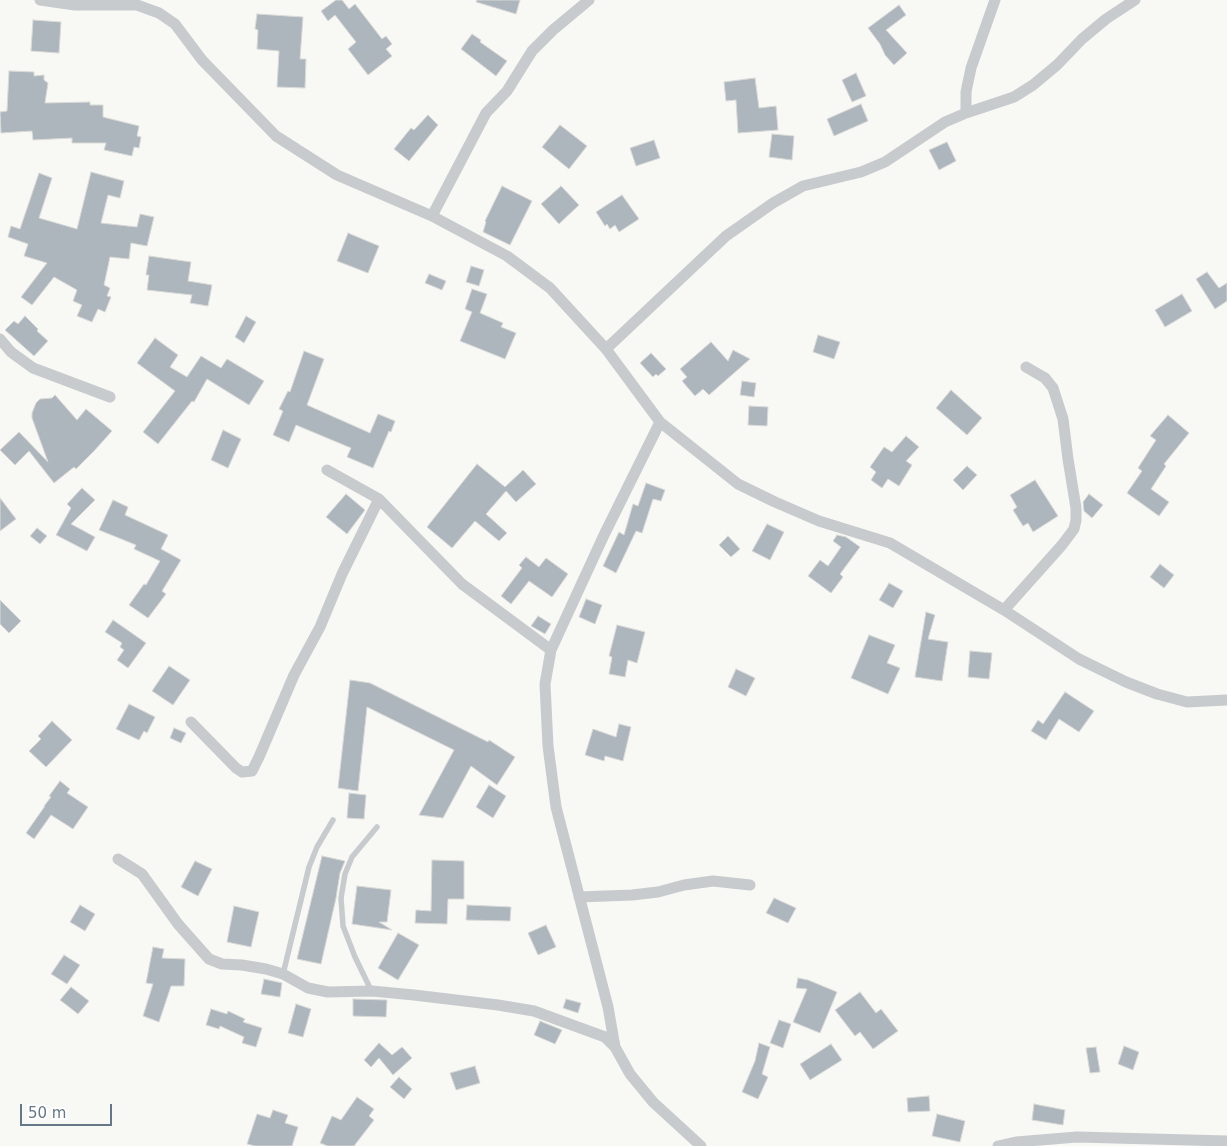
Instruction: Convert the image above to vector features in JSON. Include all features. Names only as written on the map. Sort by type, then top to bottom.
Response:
[{"type":"street","points":[[40,0],[75,5],[137,5],[159,13],[175,24],[202,60],[276,136],[337,174],[432,216],[507,256],[550,288],[606,349],[660,422],[738,484],[819,521],[890,543],[1004,610],[1079,658],[1126,682],[1157,694],[1187,702],[1227,700]]},
{"type":"street","points":[[432,216],[486,113],[507,91],[532,51],[553,30],[589,0]]},
{"type":"street","points":[[966,113],[966,92],[971,68],[994,0]]},
{"type":"street","points":[[606,349],[726,236],[774,203],[803,186],[861,172],[885,162],[945,122],[1014,97],[1033,85],[1057,65],[1082,39],[1106,19],[1135,0]]},
{"type":"street","points":[[0,339],[10,352],[33,368],[110,397]]},
{"type":"street","points":[[1004,610],[1062,545],[1074,528],[1076,520],[1076,508],[1063,419],[1053,388],[1045,378],[1026,367]]},
{"type":"street","points":[[615,1047],[608,1007],[556,807],[548,746],[545,684],[551,650],[604,535],[660,422]]},
{"type":"street","points":[[327,470],[379,499],[462,584],[551,650]]},
{"type":"street","points":[[191,722],[236,768],[242,772],[252,771],[260,757],[294,676],[320,627],[342,574],[379,499]]},
{"type":"street","points":[[118,859],[142,874],[178,924],[209,959],[222,964],[242,965],[283,974],[308,988],[328,992],[372,991],[498,1004],[534,1011],[606,1037],[615,1047],[630,1074],[653,1102],[701,1146]]},
{"type":"street","points":[[579,897],[658,892],[684,885],[713,881],[750,885]]},
{"type":"street","points":[[998,1146],[1016,1142],[1077,1138],[1227,1141]]},
{"type":"lane","points":[[283,974],[309,867],[317,847],[334,820]]},
{"type":"lane","points":[[372,991],[355,958],[344,926],[341,898],[345,874],[352,857],[377,827]]},
{"type":"building","points":[[336,0],[342,0],[349,9],[355,4],[382,39],[386,36],[392,44],[386,49],[392,56],[368,75],[348,49],[356,42],[335,15],[328,21],[321,11]]},
{"type":"building","points":[[477,0],[520,0],[516,14],[476,2]]},
{"type":"building","points":[[899,5],[906,15],[886,30],[907,53],[894,65],[885,55],[880,44],[868,28]]},
{"type":"building","points":[[257,14],[303,17],[300,59],[306,59],[305,88],[277,87],[279,51],[257,49],[258,30],[255,29]]},
{"type":"building","points":[[33,20],[61,22],[59,53],[31,51]]},
{"type":"building","points":[[472,34],[507,61],[496,76],[461,49]]},
{"type":"building","points":[[9,71],[34,72],[34,76],[44,75],[44,80],[48,83],[45,103],[90,102],[90,105],[103,105],[103,117],[139,126],[137,136],[141,137],[139,148],[134,147],[132,156],[104,150],[106,143],[72,143],[72,138],[33,140],[32,131],[1,133],[0,112],[7,111]]},
{"type":"building","points":[[856,73],[866,96],[852,102],[842,80]]},
{"type":"building","points":[[755,78],[759,108],[776,106],[778,130],[738,133],[736,100],[726,101],[724,82]]},
{"type":"building","points":[[861,104],[868,121],[834,136],[827,119]]},
{"type":"building","points":[[428,115],[438,125],[409,161],[394,149],[411,128],[414,130]]},
{"type":"building","points":[[560,125],[587,146],[569,169],[542,147]]},
{"type":"building","points":[[772,134],[794,136],[792,160],[769,157]]},
{"type":"building","points":[[654,140],[660,158],[636,166],[630,148]]},
{"type":"building","points":[[947,142],[956,161],[939,170],[929,150]]},
{"type":"building","points":[[91,172],[124,181],[120,198],[108,195],[101,223],[137,227],[140,214],[154,217],[147,246],[131,243],[129,259],[110,257],[104,285],[110,288],[107,296],[111,297],[105,312],[98,309],[92,322],[77,316],[82,305],[73,301],[77,290],[54,277],[32,305],[21,297],[47,263],[24,256],[28,244],[8,237],[11,226],[20,229],[39,173],[52,178],[39,218],[77,229]]},
{"type":"building","points":[[502,186],[532,201],[510,245],[483,232],[485,221]]},
{"type":"building","points":[[561,186],[579,205],[559,224],[541,204]]},
{"type":"building","points":[[622,195],[639,219],[619,232],[615,225],[610,229],[607,224],[605,226],[596,212]]},
{"type":"building","points":[[348,233],[379,246],[368,273],[337,261]]},
{"type":"building","points":[[149,256],[191,262],[188,281],[212,285],[208,306],[190,303],[192,295],[147,290],[149,275],[146,275]]},
{"type":"building","points":[[471,266],[484,270],[479,286],[466,282]]},
{"type":"building","points":[[1207,272],[1219,288],[1227,283],[1227,301],[1215,309],[1196,279]]},
{"type":"building","points":[[429,274],[446,281],[442,290],[425,283]]},
{"type":"building","points":[[472,289],[487,294],[480,313],[503,323],[501,327],[516,333],[505,359],[460,341],[472,312],[465,309]]},
{"type":"building","points":[[1182,294],[1192,311],[1165,327],[1155,310]]},
{"type":"building","points":[[25,316],[48,341],[34,356],[5,330],[14,321],[18,324]]},
{"type":"building","points":[[246,316],[256,322],[244,343],[235,337]]},
{"type":"building","points":[[818,335],[840,342],[834,359],[813,352]]},
{"type":"building","points":[[155,338],[178,355],[170,367],[187,377],[201,356],[221,368],[227,359],[264,381],[249,405],[207,379],[194,402],[192,401],[158,444],[143,432],[175,391],[137,363]]},
{"type":"building","points":[[711,342],[728,361],[733,350],[750,359],[709,395],[703,389],[695,396],[682,381],[687,377],[680,369]]},
{"type":"building","points":[[304,351],[324,359],[307,405],[370,433],[378,414],[395,421],[373,468],[347,457],[351,448],[296,425],[289,442],[273,435],[283,411],[279,409],[288,391],[290,392]]},
{"type":"building","points":[[651,353],[666,369],[658,376],[656,374],[653,377],[640,363]]},
{"type":"building","points":[[742,381],[756,383],[754,397],[740,395]]},
{"type":"building","points":[[951,390],[982,418],[967,435],[936,408]]},
{"type":"building","points":[[55,395],[77,420],[86,409],[112,431],[76,469],[74,467],[54,483],[29,451],[15,465],[0,450],[19,432],[48,462],[32,418],[32,413],[40,399],[52,398]]},
{"type":"building","points":[[749,406],[768,407],[767,426],[748,425]]},
{"type":"building","points":[[1168,415],[1189,433],[1164,464],[1166,466],[1151,489],[1169,502],[1159,516],[1127,493],[1142,471],[1138,468],[1156,440],[1150,436]]},
{"type":"building","points":[[223,430],[241,439],[228,468],[211,460]]},
{"type":"building","points":[[906,436],[919,447],[906,461],[912,465],[899,486],[888,479],[882,488],[871,480],[876,472],[870,467],[884,447],[892,452]]},
{"type":"building","points":[[477,464],[505,487],[523,470],[536,484],[516,502],[506,491],[486,514],[507,533],[499,541],[475,521],[452,548],[427,527]]},
{"type":"building","points":[[967,466],[977,475],[963,490],[953,480]]},
{"type":"building","points":[[1035,480],[1058,516],[1033,532],[1028,523],[1023,526],[1013,510],[1017,507],[1010,495]]},
{"type":"building","points":[[646,483],[665,490],[661,501],[653,499],[642,533],[636,531],[616,573],[603,566],[619,532],[624,535],[633,504],[638,506]]},
{"type":"building","points":[[82,488],[95,500],[71,524],[95,537],[87,551],[56,535],[71,508],[67,504]]},
{"type":"building","points":[[346,494],[365,510],[347,534],[326,517]]},
{"type":"building","points":[[1089,494],[1103,505],[1092,518],[1084,511],[1083,502]]},
{"type":"building","points":[[0,498],[16,519],[0,531]]},
{"type":"building","points":[[113,500],[128,507],[125,515],[168,535],[161,549],[181,560],[162,591],[166,594],[148,618],[129,605],[144,584],[146,585],[160,561],[134,549],[136,545],[99,530]]},
{"type":"building","points":[[767,524],[784,532],[770,560],[752,551]]},
{"type":"building","points":[[37,528],[47,536],[40,544],[30,536]]},
{"type":"building","points":[[837,535],[846,537],[860,547],[840,574],[843,577],[831,593],[808,576],[820,560],[828,566],[841,547],[833,541]]},
{"type":"building","points":[[728,536],[740,549],[731,557],[719,545]]},
{"type":"building","points":[[526,557],[539,567],[546,558],[568,574],[552,597],[529,581],[511,604],[501,596],[522,568],[519,565]]},
{"type":"building","points":[[1160,564],[1174,575],[1164,588],[1150,577]]},
{"type":"building","points":[[889,583],[903,591],[893,608],[879,600]]},
{"type":"building","points":[[586,599],[602,605],[595,624],[579,617]]},
{"type":"building","points":[[0,600],[21,621],[9,633],[0,624]]},
{"type":"building","points":[[926,612],[935,615],[928,639],[948,642],[942,681],[915,677]]},
{"type":"building","points":[[538,616],[551,624],[545,634],[531,626]]},
{"type":"building","points":[[113,620],[146,643],[128,668],[117,660],[124,650],[120,647],[122,643],[105,632]]},
{"type":"building","points":[[617,625],[645,632],[637,663],[628,660],[625,677],[609,674],[612,657],[609,656]]},
{"type":"building","points":[[869,635],[895,645],[887,663],[900,668],[888,694],[851,678]]},
{"type":"building","points":[[970,651],[992,653],[989,679],[968,677]]},
{"type":"building","points":[[169,666],[190,680],[173,705],[152,691]]},
{"type":"building","points":[[736,669],[755,678],[746,696],[728,687]]},
{"type":"building","points":[[350,680],[370,683],[488,742],[489,740],[515,757],[497,785],[471,766],[443,818],[419,815],[454,750],[367,707],[358,791],[338,788]]},
{"type":"building","points":[[1065,692],[1094,711],[1079,732],[1059,719],[1046,740],[1031,731],[1038,720],[1043,724]]},
{"type":"building","points":[[129,704],[155,717],[147,733],[144,731],[139,740],[116,729]]},
{"type":"building","points":[[52,721],[72,740],[46,767],[29,751],[41,739],[38,736]]},
{"type":"building","points":[[619,724],[631,727],[623,761],[605,756],[604,761],[585,755],[593,729],[616,737]]},
{"type":"building","points":[[174,728],[186,733],[181,743],[170,738]]},
{"type":"building","points":[[60,781],[70,789],[67,793],[88,807],[73,829],[51,815],[34,839],[26,833]]},
{"type":"building","points":[[489,785],[506,796],[493,818],[476,807]]},
{"type":"building","points":[[349,793],[366,795],[364,819],[347,818]]},
{"type":"building","points":[[322,856],[345,861],[340,873],[321,964],[297,959]]},
{"type":"building","points":[[432,860],[464,861],[464,899],[448,899],[447,924],[415,923],[416,910],[431,911]]},
{"type":"building","points":[[195,861],[212,869],[198,896],[181,887]]},
{"type":"building","points":[[357,886],[391,890],[387,922],[379,922],[392,930],[352,924]]},
{"type":"building","points":[[774,898],[796,908],[788,923],[766,913]]},
{"type":"building","points":[[80,905],[95,914],[85,931],[70,922]]},
{"type":"building","points":[[467,905],[511,907],[510,921],[466,920]]},
{"type":"building","points":[[234,906],[259,912],[251,947],[227,942]]},
{"type":"building","points":[[546,925],[556,947],[538,955],[528,933]]},
{"type":"building","points":[[398,933],[419,945],[398,980],[378,968]]},
{"type":"building","points":[[153,947],[164,949],[162,958],[185,959],[184,986],[171,986],[159,1022],[143,1016],[153,984],[146,983]]},
{"type":"building","points":[[64,955],[80,965],[67,984],[51,974]]},
{"type":"building","points":[[798,978],[837,992],[820,1033],[793,1022],[807,989],[796,988]]},
{"type":"building","points":[[264,979],[282,983],[280,997],[261,994]]},
{"type":"building","points":[[71,987],[89,1001],[78,1014],[60,1000]]},
{"type":"building","points":[[860,992],[876,1013],[881,1009],[898,1031],[873,1049],[860,1032],[855,1036],[835,1010]]},
{"type":"building","points":[[353,999],[387,1000],[386,1017],[353,1016]]},
{"type":"building","points":[[566,999],[581,1003],[578,1013],[563,1008]]},
{"type":"building","points":[[296,1004],[311,1009],[303,1037],[288,1033]]},
{"type":"building","points":[[211,1009],[227,1014],[228,1011],[245,1019],[243,1022],[262,1028],[256,1047],[242,1043],[244,1037],[220,1026],[219,1029],[206,1025]]},
{"type":"building","points":[[779,1020],[791,1024],[783,1048],[770,1043]]},
{"type":"building","points":[[540,1021],[562,1030],[555,1044],[534,1035]]},
{"type":"building","points":[[379,1043],[392,1055],[402,1047],[412,1058],[393,1075],[379,1058],[371,1067],[364,1060]]},
{"type":"building","points":[[759,1043],[770,1047],[762,1074],[768,1077],[758,1099],[742,1092],[755,1061]]},
{"type":"building","points":[[831,1044],[842,1060],[810,1080],[800,1064]]},
{"type":"building","points":[[1124,1046],[1139,1052],[1133,1070],[1118,1064]]},
{"type":"building","points":[[1096,1047],[1100,1072],[1090,1073],[1086,1048]]},
{"type":"building","points":[[475,1066],[480,1083],[456,1090],[450,1073]]},
{"type":"building","points":[[399,1077],[412,1089],[404,1099],[390,1087]]},
{"type":"building","points":[[929,1096],[930,1111],[908,1112],[907,1098]]},
{"type":"building","points":[[357,1097],[374,1109],[369,1116],[374,1120],[354,1146],[328,1146],[320,1143],[332,1116],[341,1120]]},
{"type":"building","points":[[1034,1104],[1065,1110],[1063,1125],[1032,1120]]},
{"type":"building","points":[[273,1110],[288,1115],[285,1123],[298,1127],[292,1146],[255,1146],[247,1144],[257,1114],[270,1118]]},
{"type":"building","points":[[937,1114],[965,1121],[960,1142],[932,1136]]}]
